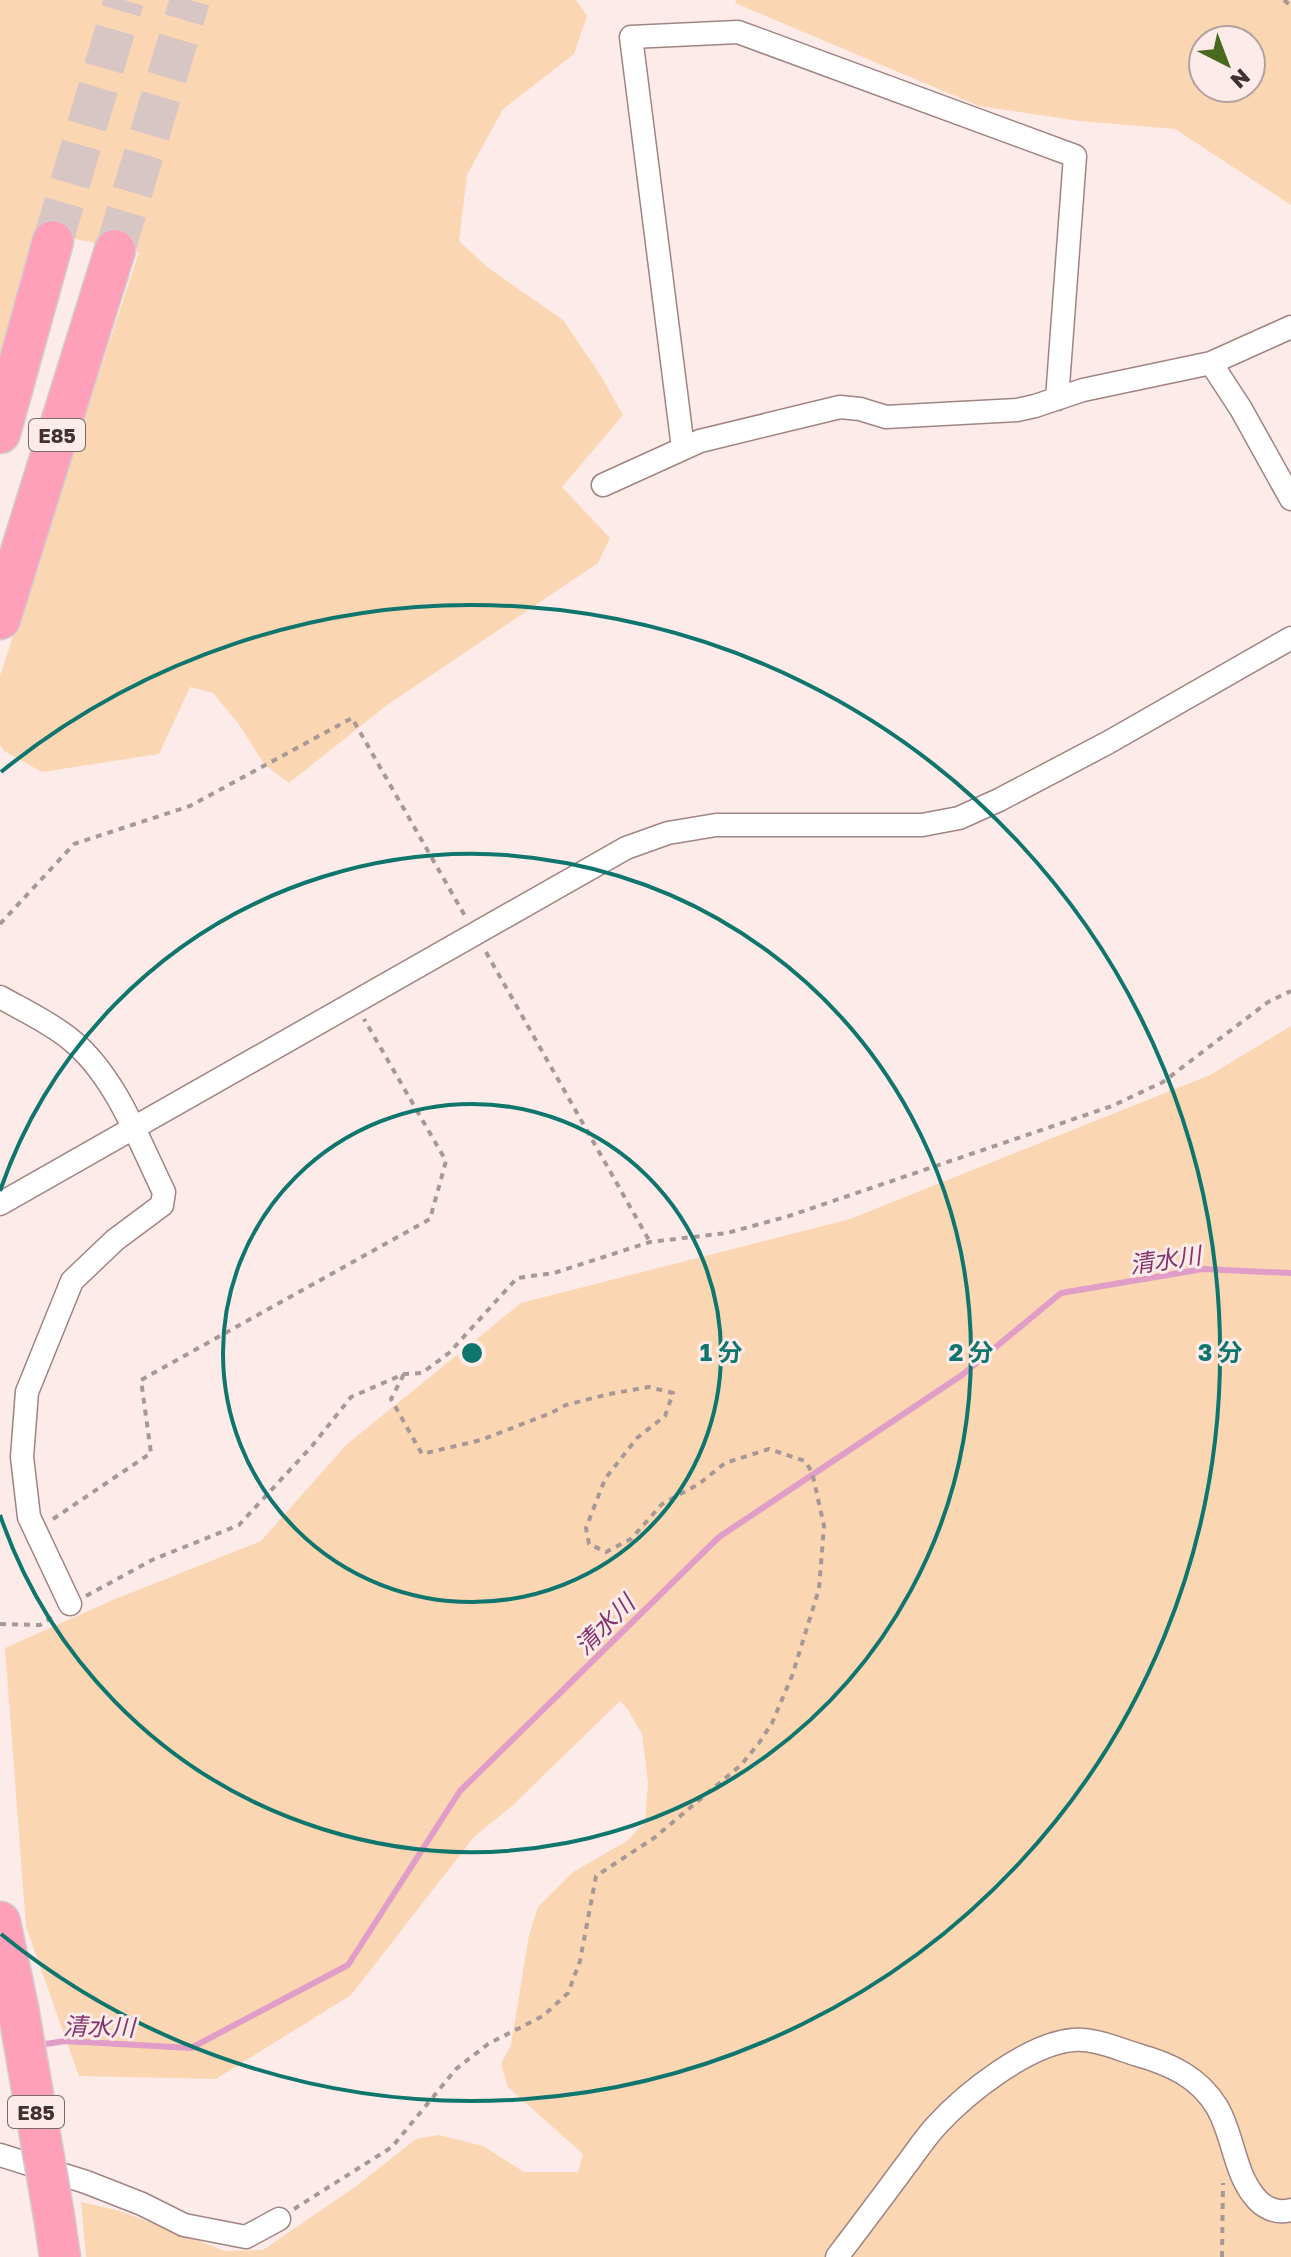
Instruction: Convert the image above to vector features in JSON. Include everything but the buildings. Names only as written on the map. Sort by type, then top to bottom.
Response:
[{"type":"highway","name":"E85","points":[[0,433],[53,241]]},
{"type":"highway","name":"E85","points":[[0,619],[115,250]]},
{"type":"highway","name":"E85","points":[[0,1922],[18,2008],[38,2232]]},
{"type":"highway","name":"E85","points":[[0,2067],[38,2232],[60,2257]]},
{"type":"street","points":[[683,448],[631,37],[738,32],[1075,156],[1057,399]]},
{"type":"street","points":[[603,485],[700,441],[840,407],[886,417],[1017,410],[1083,390],[1211,363],[1291,327]]},
{"type":"street","points":[[1211,363],[1241,409],[1291,499]]},
{"type":"street","points":[[0,1204],[626,848],[668,833],[716,825],[922,825],[959,818],[1109,742],[1291,638]]},
{"type":"street","points":[[0,997],[70,1039],[102,1072],[164,1192],[162,1205],[115,1240],[72,1281],[27,1392],[22,1457],[29,1517],[70,1604]]},
{"type":"street","points":[[837,2257],[936,2126],[972,2094],[1017,2061],[1047,2045],[1074,2040],[1089,2040],[1174,2067],[1200,2085],[1218,2108],[1247,2185],[1255,2198],[1268,2208],[1283,2212],[1291,2210]]},
{"type":"street","points":[[0,2155],[100,2187],[184,2225],[246,2237],[279,2219]]},
{"type":"path","points":[[1284,0],[1291,6]]},
{"type":"path","points":[[0,924],[74,844],[190,806],[352,718],[650,1242]]},
{"type":"path","points":[[0,1624],[40,1625],[70,1604],[152,1560],[239,1525],[312,1446],[351,1397],[404,1374],[422,1373],[449,1353],[517,1278],[554,1273],[650,1242],[727,1233],[789,1216],[1112,1106],[1163,1082],[1268,1002],[1291,991]]},
{"type":"path","points":[[36,1530],[151,1453],[141,1380],[430,1219],[446,1161],[355,1003]]},
{"type":"path","points":[[279,2219],[392,2147],[456,2069],[488,2044],[543,2016],[568,1993],[580,1961],[596,1876],[654,1838],[741,1765],[759,1743],[772,1723],[792,1676],[819,1589],[824,1526],[812,1472],[805,1461],[769,1449],[725,1463],[699,1484],[662,1504],[631,1539],[606,1552],[589,1544],[586,1528],[605,1479],[637,1438],[665,1416],[673,1393],[649,1387],[609,1394],[566,1405],[481,1440],[422,1454],[391,1399],[404,1374]]},
{"type":"path","points":[[1222,2257],[1222,2192],[1229,2138]]},
{"type":"shaded area","points":[[0,0],[576,0],[587,16],[574,54],[503,109],[467,175],[459,241],[487,267],[563,320],[623,415],[562,487],[610,538],[598,563],[387,705],[289,783],[265,765],[238,723],[213,693],[190,687],[159,754],[42,772],[4,751],[0,745],[0,676],[139,252],[41,232],[0,373]]},
{"type":"shaded area","points":[[736,0],[1291,0],[1291,205],[1175,129],[1080,121],[979,106],[735,3]]},
{"type":"shaded area","points":[[1291,1026],[1291,2257],[86,2257],[81,2202],[120,2211],[225,2251],[263,2250],[355,2187],[416,2139],[439,2135],[483,2146],[524,2172],[578,2172],[583,2154],[508,2087],[501,2064],[511,2045],[529,1935],[538,1907],[573,1872],[627,1841],[645,1822],[648,1783],[642,1734],[620,1701],[513,1805],[474,1837],[351,1995],[216,2079],[79,2076],[26,1927],[5,1648],[113,1600],[261,1541],[346,1445],[521,1303],[850,1219],[1210,1075]]},
{"type":"waterway","name":"清水川","points":[[39,2045],[65,2041],[191,2048],[348,1965],[460,1791],[719,1537],[962,1375],[1061,1293],[1203,1269],[1291,1273]]},
{"type":"tunnel","points":[[53,241],[124,0]]},
{"type":"tunnel","points":[[115,250],[190,0]]}]
